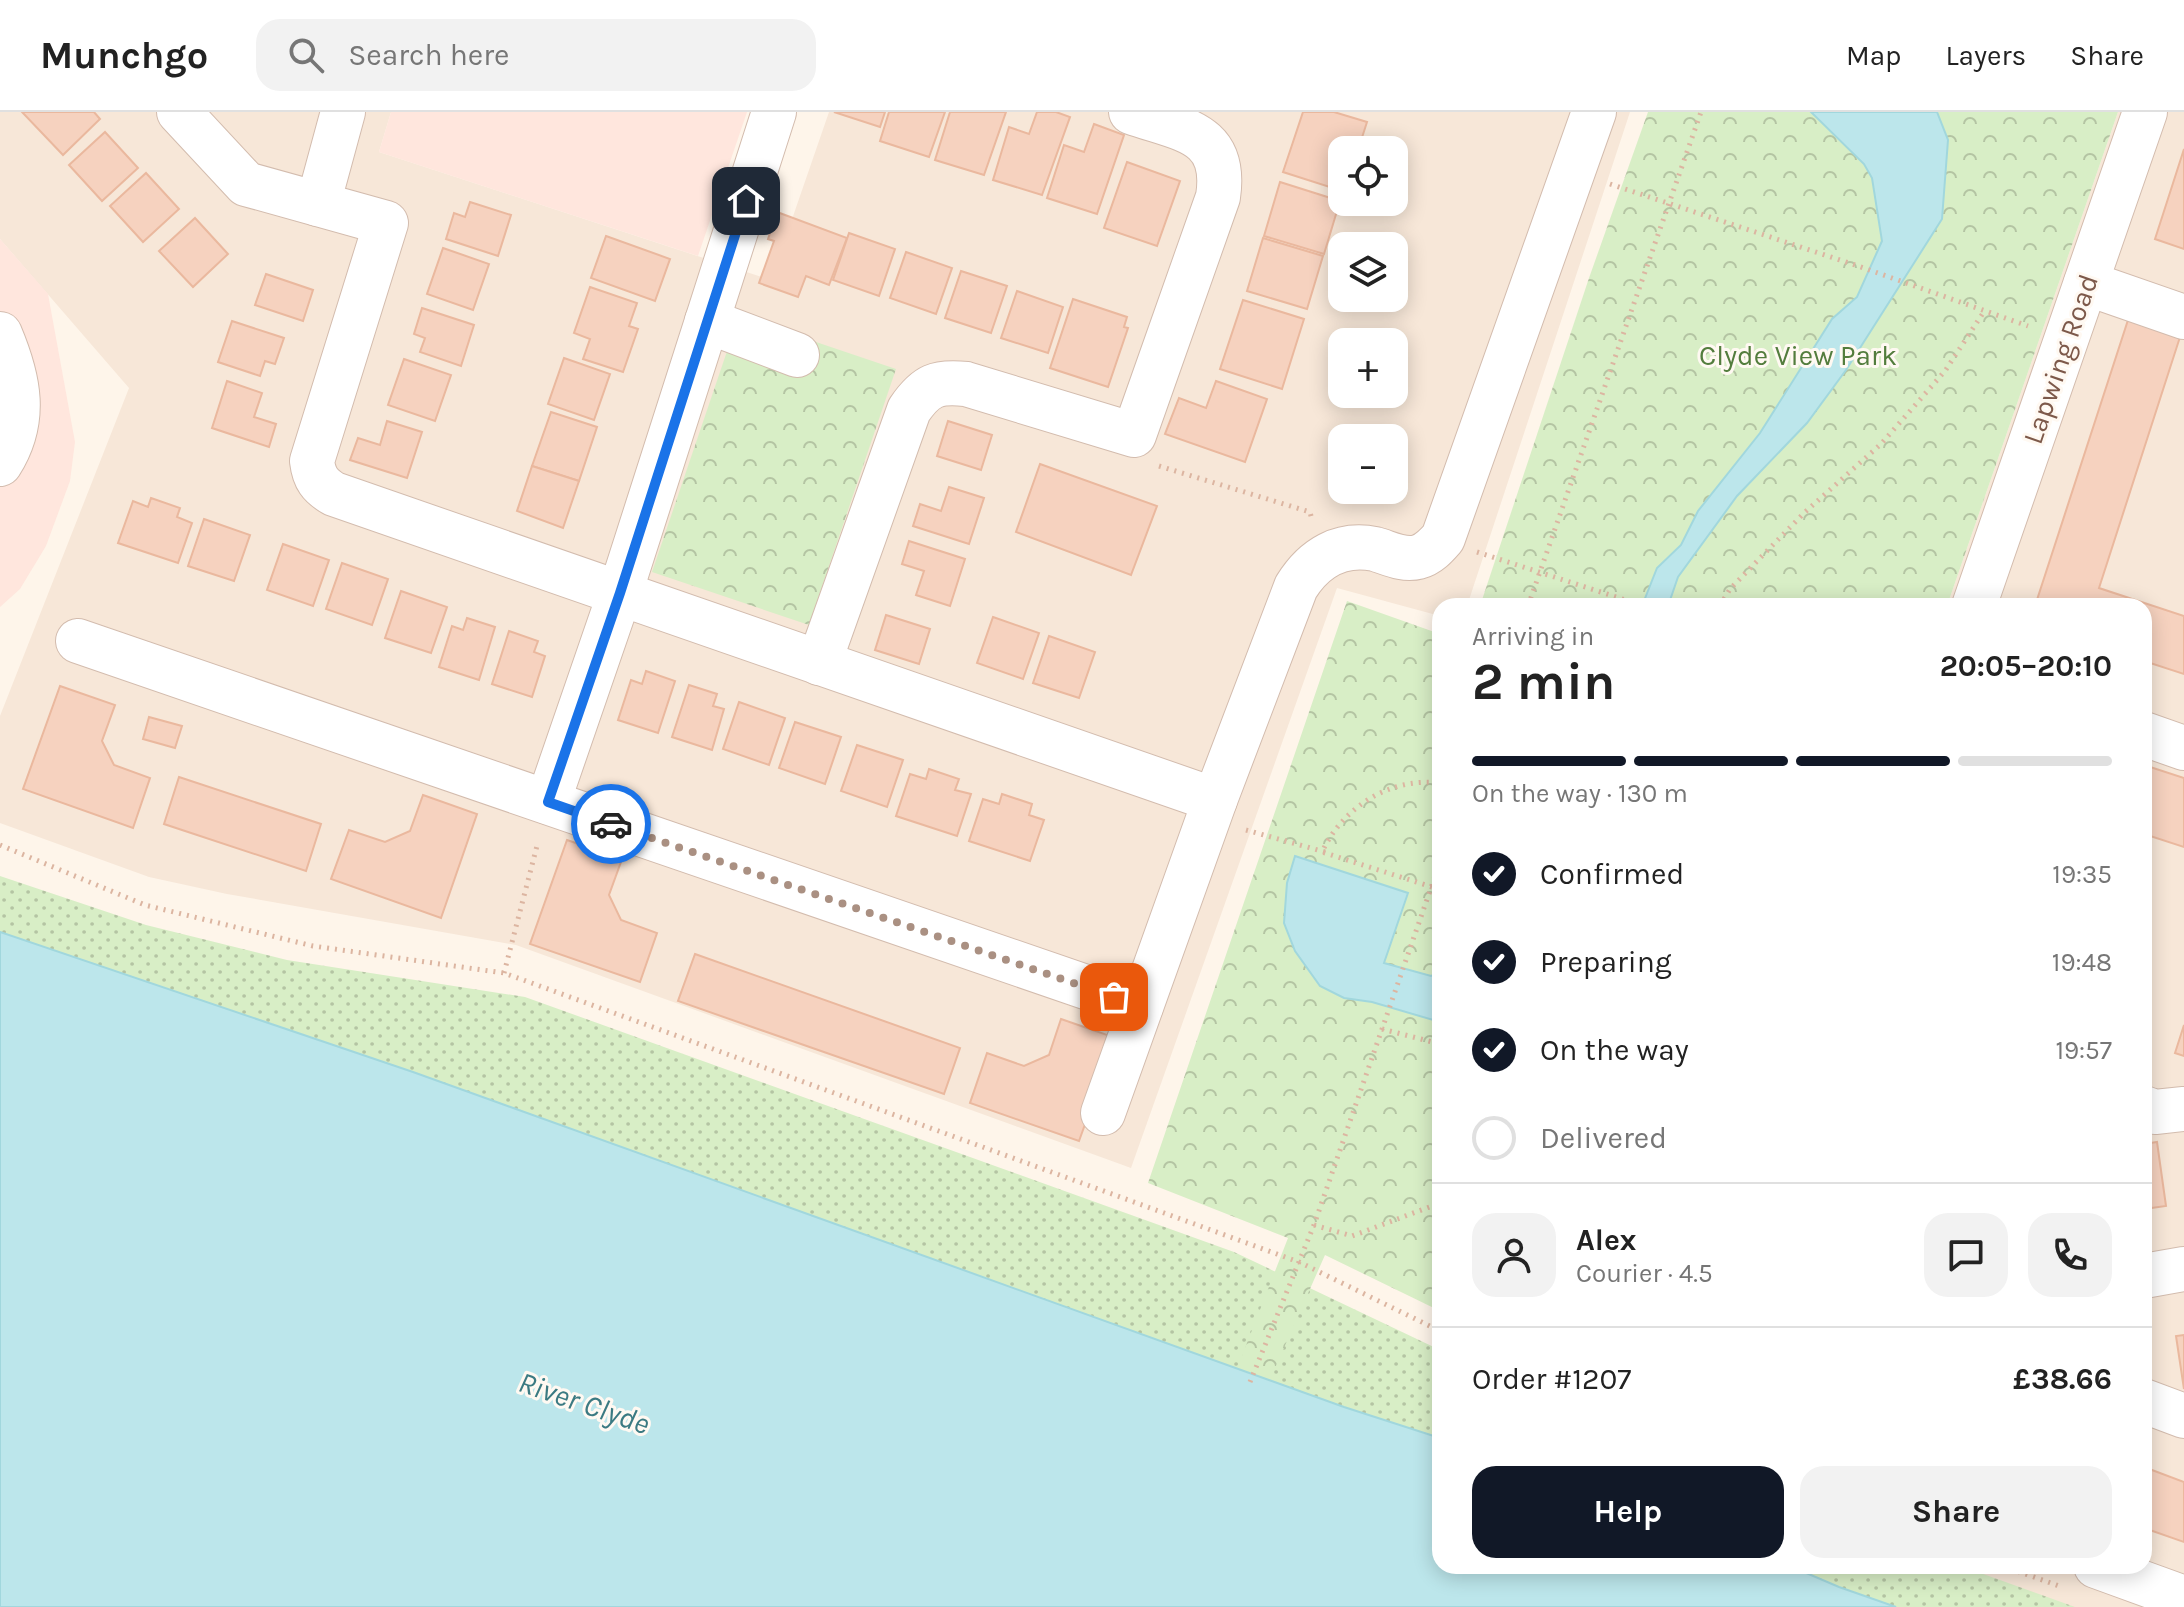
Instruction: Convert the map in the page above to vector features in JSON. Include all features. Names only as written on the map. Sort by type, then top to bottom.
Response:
[{"type":"street","points":[[179,112],[246,184],[386,223],[312,461],[313,473],[322,487],[334,494],[1215,800]]},
{"type":"street","points":[[318,204],[343,112]]},
{"type":"street","points":[[548,802],[620,593],[774,112]]},
{"type":"street","points":[[819,663],[909,410],[918,396],[946,382],[966,384],[1134,435],[1221,181],[1220,164],[1210,145],[1198,136],[1131,112]]},
{"type":"street","points":[[1103,1113],[1215,800],[1296,587],[1307,568],[1325,555],[1348,548],[1417,557],[1433,549],[1443,538],[1594,112]]},
{"type":"street","name":"Lapwing Road","points":[[1977,598],[2145,112]]},
{"type":"street","points":[[2086,283],[2184,317]]},
{"type":"street","points":[[707,321],[797,355]]},
{"type":"street","points":[[0,334],[16,377],[19,424],[0,464]]},
{"type":"street","points":[[78,641],[1141,1006]]},
{"type":"street","points":[[2152,737],[2184,748]]},
{"type":"street","points":[[2152,1111],[2184,1109]]},
{"type":"street","points":[[2152,1275],[2184,1269]]},
{"type":"street","points":[[2152,1404],[2184,1416]]},
{"type":"street","points":[[2118,1574],[2184,1598]]},
{"type":"path","points":[[1531,598],[1701,112]]},
{"type":"path","points":[[1573,172],[2067,339]]},
{"type":"path","points":[[1725,598],[1804,513],[1881,444],[1945,371],[1985,310]]},
{"type":"path","points":[[1134,435],[1154,465],[1310,512],[1325,555]]},
{"type":"path","points":[[1443,538],[1466,549],[1622,598]]},
{"type":"path","points":[[1326,853],[1322,852],[1331,833],[1368,798],[1394,787],[1432,782]]},
{"type":"path","points":[[1215,800],[1233,827],[1432,887],[1314,1225],[1250,1382]]},
{"type":"path","points":[[504,973],[548,802]]},
{"type":"path","points":[[0,845],[145,905],[313,946],[504,973],[1299,1262],[1432,1327]]},
{"type":"path","points":[[1382,1029],[1432,1042]]},
{"type":"path","points":[[1314,1225],[1352,1236],[1432,1206]]},
{"type":"shaded area","points":[[0,112],[391,112],[379,152],[771,280],[829,112],[1630,112],[1470,598],[1432,598],[1432,614],[1337,588],[1131,1168],[516,945],[227,894],[149,877],[0,823],[0,716],[129,388],[0,239]]},
{"type":"shaded area","points":[[391,112],[747,112],[698,256],[379,152]]},
{"type":"shaded area","points":[[2118,112],[2184,112],[2184,1607],[1896,1607],[1811,1574],[2152,1574],[2152,598],[1950,598]]},
{"type":"shaded area","points":[[0,239],[48,294],[75,442],[70,481],[46,546],[20,589],[0,607]]},
{"type":"green space","name":"Clyde View Park","points":[[1648,112],[2118,112],[1950,598],[1483,598]]},
{"type":"green space","points":[[739,316],[896,369],[809,625],[652,572]]},
{"type":"green space","points":[[1347,601],[1432,631],[1432,1307],[1325,1255],[1259,1404],[1229,1389],[1288,1238],[1148,1183]]},
{"type":"green space","points":[[0,876],[146,925],[287,960],[525,997],[1234,1252],[1432,1346],[1432,1435],[1344,1407],[413,1072],[0,932]]},
{"type":"green space","points":[[1809,1574],[1983,1574],[2075,1607],[1896,1607]]},
{"type":"water","points":[[1811,112],[1937,112],[1948,140],[1942,219],[1846,370],[1807,423],[1737,496],[1678,577],[1671,598],[1645,598],[1657,568],[1681,545],[1698,511],[1760,433],[1832,319],[1857,297],[1882,241],[1872,178],[1864,164]]},
{"type":"water","points":[[1295,856],[1408,893],[1384,963],[1432,976],[1432,1020],[1372,1002],[1344,998],[1320,986],[1295,951],[1284,923],[1287,883]]},
{"type":"water","name":"River Clyde","points":[[0,932],[413,1072],[1344,1407],[1432,1435],[1432,1574],[1809,1574],[1896,1607],[0,1607]]},
{"type":"building","points":[[22,112],[94,112],[100,119],[63,155]]},
{"type":"building","points":[[834,112],[885,112],[880,127]]},
{"type":"building","points":[[889,112],[945,112],[929,157],[880,141]]},
{"type":"building","points":[[950,112],[1006,112],[984,175],[935,160]]},
{"type":"building","points":[[1037,112],[1056,112],[1070,117],[1042,195],[993,180],[1009,127],[1029,134]]},
{"type":"building","points":[[1303,112],[1334,112],[1367,122],[1362,136],[1328,136],[1328,186],[1283,172]]},
{"type":"building","points":[[1094,124],[1124,135],[1097,214],[1047,198],[1064,145],[1084,152]]},
{"type":"building","points":[[105,132],[138,168],[102,201],[69,165]]},
{"type":"building","points":[[2184,149],[2184,249],[2155,239]]},
{"type":"building","points":[[1127,162],[1180,181],[1157,246],[1104,228]]},
{"type":"building","points":[[146,173],[179,209],[143,242],[110,206]]},
{"type":"building","points":[[1280,182],[1328,197],[1328,216],[1335,216],[1328,232],[1324,254],[1264,236]]},
{"type":"building","points":[[470,202],[511,215],[498,256],[446,239],[454,213],[465,217]]},
{"type":"building","points":[[777,212],[847,238],[829,285],[806,276],[798,297],[759,283],[774,241],[768,239]]},
{"type":"building","points":[[195,218],[228,254],[193,287],[159,251]]},
{"type":"building","points":[[849,233],[895,249],[879,296],[833,280]]},
{"type":"building","points":[[606,236],[670,259],[655,301],[591,278]]},
{"type":"building","points":[[1263,238],[1323,256],[1307,309],[1247,291]]},
{"type":"building","points":[[443,248],[489,264],[473,310],[427,294]]},
{"type":"building","points":[[906,252],[952,268],[936,314],[890,298]]},
{"type":"building","points":[[961,271],[1007,286],[991,333],[945,318]]},
{"type":"building","points":[[266,274],[313,290],[303,321],[255,305]]},
{"type":"building","points":[[590,287],[637,303],[629,326],[638,329],[623,372],[583,359],[590,339],[574,333]]},
{"type":"building","points":[[1017,291],[1063,307],[1048,353],[1001,338]]},
{"type":"building","points":[[1073,299],[1127,317],[1124,327],[1128,328],[1108,387],[1050,368]]},
{"type":"building","points":[[1243,300],[1304,319],[1282,389],[1220,369]]},
{"type":"building","points":[[422,308],[474,325],[461,366],[420,352],[425,338],[414,334]]},
{"type":"building","points":[[2128,320],[2180,337],[2099,588],[2129,598],[2038,598]]},
{"type":"building","points":[[232,321],[284,338],[275,364],[265,361],[260,376],[218,362]]},
{"type":"building","points":[[564,358],[610,374],[594,420],[548,404]]},
{"type":"building","points":[[404,359],[451,375],[435,421],[388,405]]},
{"type":"building","points":[[227,381],[262,393],[254,417],[276,424],[269,447],[212,428]]},
{"type":"building","points":[[1216,381],[1267,399],[1245,462],[1165,434],[1179,398],[1206,408]]},
{"type":"building","points":[[551,412],[597,427],[579,481],[532,466]]},
{"type":"building","points":[[387,421],[422,432],[407,478],[350,460],[358,438],[380,445]]},
{"type":"building","points":[[948,421],[992,435],[981,470],[937,456]]},
{"type":"building","points":[[1040,464],[1157,506],[1131,575],[1016,532]]},
{"type":"building","points":[[532,466],[579,481],[563,528],[517,511]]},
{"type":"building","points":[[949,487],[984,498],[969,544],[913,526],[920,504],[941,511]]},
{"type":"building","points":[[151,498],[180,508],[177,517],[192,523],[178,563],[118,543],[133,501],[148,507]]},
{"type":"building","points":[[204,519],[250,535],[234,581],[188,566]]},
{"type":"building","points":[[909,541],[965,559],[950,606],[916,595],[924,571],[902,564]]},
{"type":"building","points":[[283,544],[329,560],[313,606],[267,590]]},
{"type":"building","points":[[342,563],[388,579],[372,625],[326,609]]},
{"type":"building","points":[[401,591],[447,607],[431,653],[385,638]]},
{"type":"building","points":[[2152,605],[2184,616],[2184,674],[2152,664]]},
{"type":"building","points":[[886,615],[930,629],[919,664],[875,650]]},
{"type":"building","points":[[993,617],[1039,633],[1023,679],[977,663]]},
{"type":"building","points":[[467,618],[495,627],[479,680],[439,667],[452,626],[463,630]]},
{"type":"building","points":[[509,631],[538,641],[534,652],[545,656],[532,697],[492,684]]},
{"type":"building","points":[[1049,636],[1095,652],[1079,698],[1033,683]]},
{"type":"building","points":[[646,671],[675,681],[658,733],[618,720],[631,680],[642,684]]},
{"type":"building","points":[[689,685],[717,694],[713,706],[724,709],[712,750],[672,737]]},
{"type":"building","points":[[60,686],[115,705],[102,741],[114,765],[150,778],[133,828],[23,789]]},
{"type":"building","points":[[739,702],[785,718],[769,765],[723,749]]},
{"type":"building","points":[[149,717],[182,726],[175,748],[143,739]]},
{"type":"building","points":[[795,722],[841,737],[825,784],[779,768]]},
{"type":"building","points":[[857,745],[903,760],[887,807],[841,791]]},
{"type":"building","points":[[2152,768],[2184,778],[2184,847],[2152,837]]},
{"type":"building","points":[[929,769],[959,779],[955,790],[971,794],[957,836],[896,816],[910,774],[926,779]]},
{"type":"building","points":[[179,777],[321,824],[306,871],[164,824]]},
{"type":"building","points":[[1002,794],[1032,804],[1029,815],[1044,820],[1030,861],[969,841],[983,799],[999,804]]},
{"type":"building","points":[[423,795],[477,814],[441,918],[331,879],[349,830],[385,842],[410,831]]},
{"type":"building","points":[[567,840],[622,859],[609,895],[621,920],[657,933],[640,982],[530,944]]},
{"type":"building","points":[[695,954],[960,1048],[944,1094],[678,1001]]},
{"type":"building","points":[[1061,1019],[1116,1038],[1079,1141],[970,1103],[987,1053],[1024,1066],[1049,1055]]},
{"type":"building","points":[[2184,1025],[2184,1056],[2175,1053]]},
{"type":"building","points":[[2157,1142],[2166,1206],[2152,1208],[2152,1143]]},
{"type":"building","points":[[2184,1335],[2184,1389],[2176,1336]]},
{"type":"building","points":[[2152,1470],[2184,1482],[2184,1542],[2152,1531]]},
{"type":"way so far","points":[[611,824],[1114,997]]},
{"type":"route","points":[[611,824],[548,802],[620,593],[746,201]]}]
